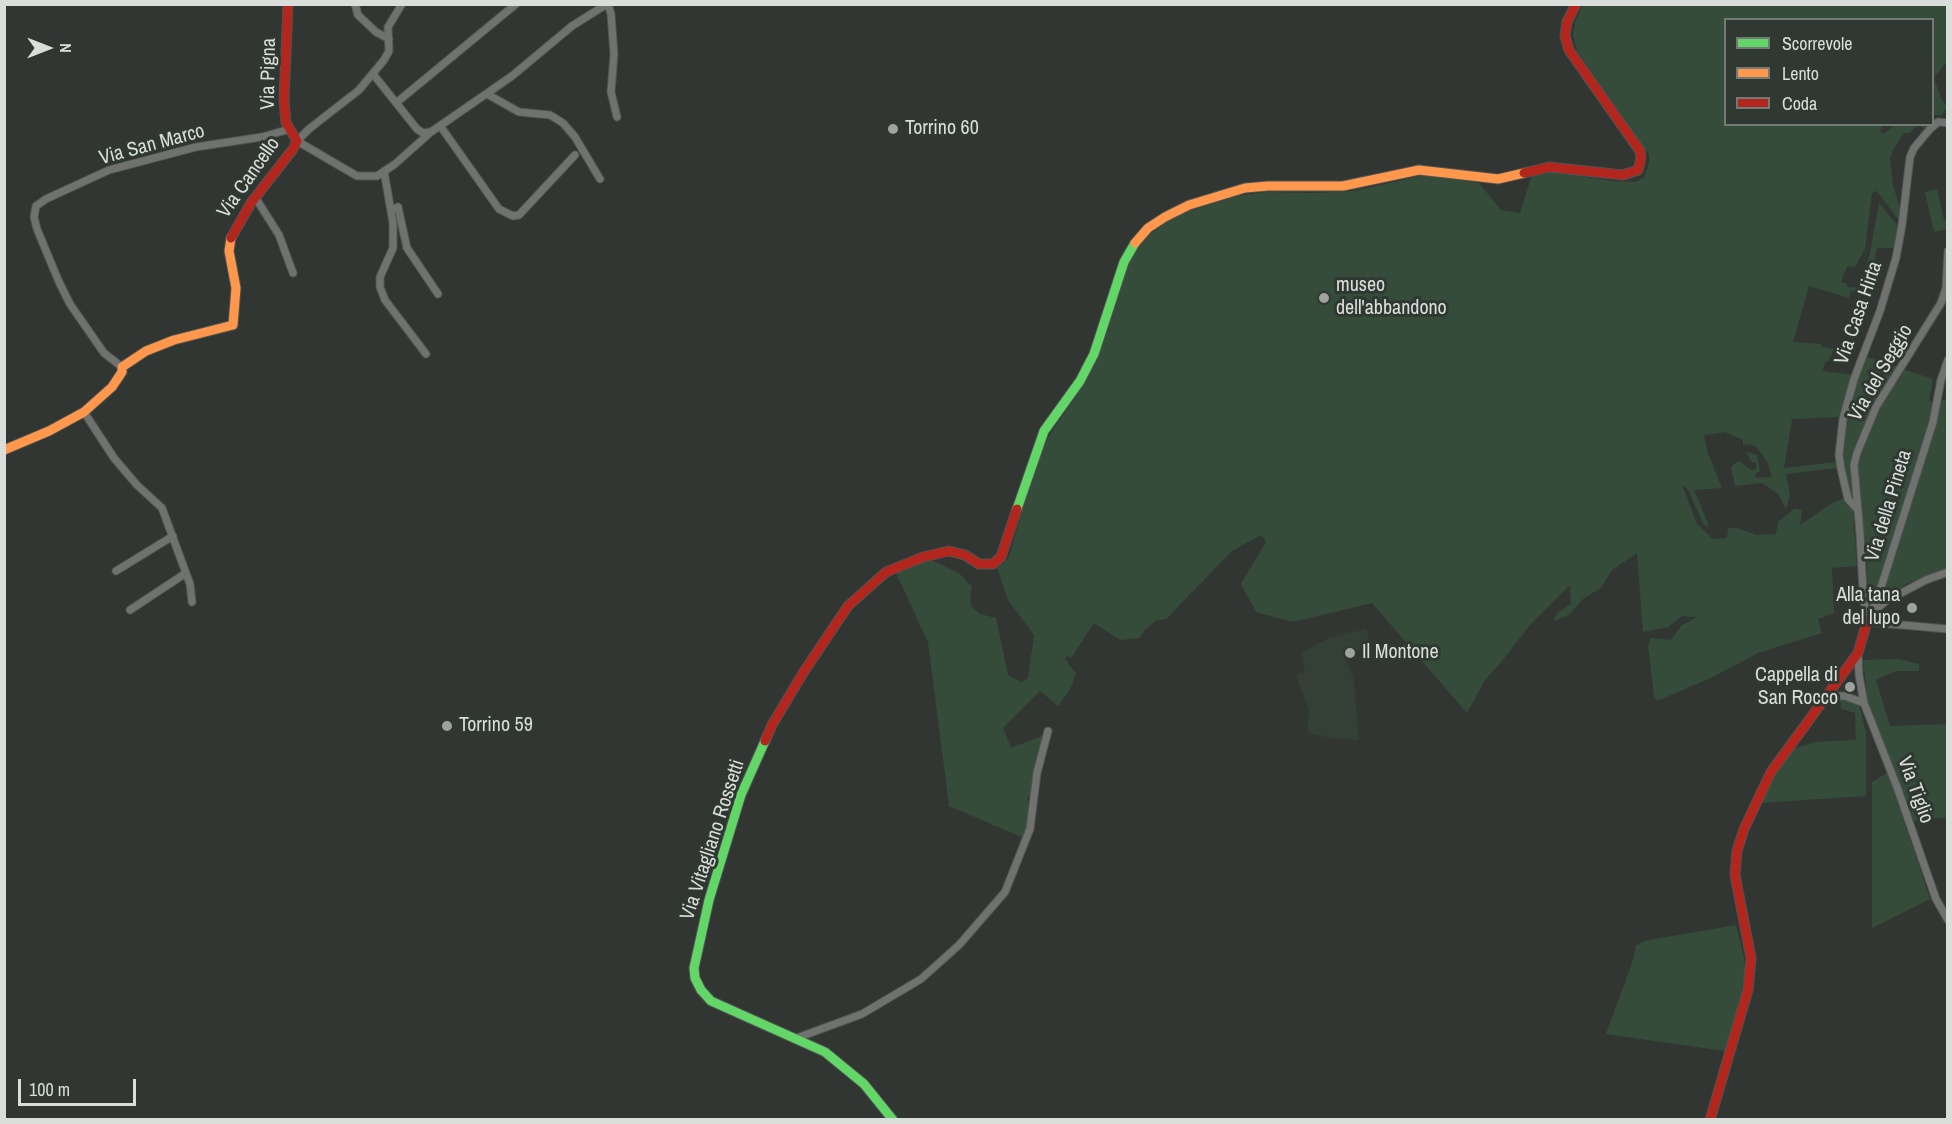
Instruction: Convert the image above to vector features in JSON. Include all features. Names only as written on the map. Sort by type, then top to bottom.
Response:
[{"type":"street","name":"Via Pigna","points":[[288,4],[284,100],[286,123],[297,141]]},
{"type":"street","points":[[355,4],[358,15],[376,32],[389,39]]},
{"type":"street","points":[[402,4],[388,27],[389,51],[373,74],[358,90],[297,141],[357,176],[377,176],[395,164],[431,132],[487,94],[572,26],[608,4],[614,54],[611,92],[617,117]]},
{"type":"street","points":[[396,103],[516,4]]},
{"type":"street","name":"Via Vitagliano Rossetti","points":[[893,1119],[864,1084],[825,1052],[711,1001],[701,990],[695,978],[694,968],[709,900],[741,795],[772,724],[803,673],[848,606],[886,572],[923,557],[949,551],[965,555],[979,564],[993,564],[1001,557],[1038,444],[1044,431],[1080,381],[1094,354],[1124,262],[1134,244],[1148,228],[1165,217],[1189,205],[1245,188],[1343,186],[1419,170],[1498,179],[1549,167],[1623,175],[1638,170],[1641,165],[1640,151],[1569,50],[1565,36],[1567,22],[1576,4]]},
{"type":"street","points":[[373,74],[417,129],[423,133],[431,132]]},
{"type":"street","points":[[487,94],[519,112],[550,115],[563,123],[575,137],[600,179]]},
{"type":"street","name":"Via Casa Hirta","points":[[1858,510],[1848,499],[1840,469],[1839,455],[1843,419],[1854,379],[1881,311],[1896,258],[1910,157],[1914,148],[1933,126]]},
{"type":"street","points":[[441,127],[499,209],[513,216],[519,215],[575,155]]},
{"type":"street","name":"Via San Marco","points":[[122,367],[104,353],[59,282],[37,230],[34,217],[36,206],[109,170],[196,147],[262,137],[290,129]]},
{"type":"street","name":"Via Cancello","points":[[4,450],[49,431],[84,412],[112,387],[122,372],[122,367],[146,351],[174,340],[233,325],[236,288],[229,251],[231,235],[255,197],[288,156],[297,141]]},
{"type":"street","points":[[384,171],[393,223],[393,248],[380,277],[380,287],[385,300],[426,354]]},
{"type":"street","points":[[255,197],[279,235],[293,273]]},
{"type":"street","points":[[391,210],[398,207],[407,248],[438,294]]},
{"type":"street","name":"Via del Seggio","points":[[1867,622],[1854,465],[1876,407],[1941,303],[1946,288],[1947,251]]},
{"type":"street","name":"Via della Pineta","points":[[1867,622],[1878,597],[1939,398],[1947,360]]},
{"type":"street","points":[[84,412],[114,458],[136,485],[162,508],[190,584],[192,602]]},
{"type":"street","points":[[116,571],[172,536]]},
{"type":"street","points":[[1710,1119],[1748,990],[1751,958],[1735,875],[1740,840],[1744,829],[1771,772],[1858,653],[1867,622],[1877,607],[1926,580],[1947,572]]},
{"type":"street","points":[[130,610],[186,573]]},
{"type":"street","points":[[1867,622],[1947,629]]},
{"type":"street","name":"Via Tiglio","points":[[1858,653],[1864,703],[1897,787],[1936,899],[1947,920]]},
{"type":"street","points":[[1827,696],[1845,696],[1864,703]]},
{"type":"street","points":[[794,1039],[862,1014],[921,979],[959,945],[1005,892],[1030,829],[1037,773],[1048,731]]},
{"type":"shaded area","points":[[1366,629],[1371,647],[1344,654],[1354,680],[1359,740],[1329,738],[1307,732],[1309,711],[1296,675],[1305,671],[1301,653],[1329,638]]},
{"type":"green space","points":[[1583,5],[1947,5],[1947,61],[1934,78],[1934,18],[1724,18],[1724,126],[1883,126],[1880,132],[1884,134],[1894,126],[1920,126],[1915,127],[1910,133],[1904,133],[1890,159],[1893,185],[1902,216],[1901,223],[1877,191],[1872,193],[1865,249],[1856,265],[1847,266],[1841,282],[1847,284],[1847,287],[1858,288],[1857,291],[1851,291],[1849,298],[1809,286],[1793,342],[1821,344],[1821,347],[1834,349],[1822,371],[1853,375],[1840,417],[1792,419],[1784,468],[1836,462],[1837,468],[1786,474],[1790,496],[1786,509],[1778,494],[1762,483],[1735,486],[1731,467],[1738,461],[1752,470],[1756,469],[1756,463],[1752,462],[1746,452],[1757,455],[1760,471],[1755,474],[1756,478],[1772,477],[1767,461],[1756,447],[1750,444],[1743,445],[1743,440],[1725,432],[1704,435],[1708,454],[1722,488],[1694,490],[1709,526],[1704,525],[1689,492],[1685,486],[1683,487],[1697,524],[1713,539],[1727,538],[1728,528],[1737,528],[1756,535],[1776,534],[1778,522],[1794,509],[1802,509],[1800,525],[1829,505],[1844,498],[1853,510],[1857,566],[1832,568],[1834,613],[1818,619],[1822,633],[1758,653],[1713,677],[1657,701],[1654,695],[1648,646],[1651,638],[1671,640],[1681,626],[1697,617],[1682,616],[1668,627],[1643,632],[1637,553],[1612,570],[1601,588],[1584,598],[1569,615],[1554,621],[1557,613],[1571,604],[1570,585],[1529,626],[1485,680],[1467,713],[1372,603],[1293,622],[1256,612],[1241,584],[1266,542],[1261,535],[1232,551],[1166,619],[1157,620],[1139,638],[1120,640],[1094,623],[1071,658],[1067,656],[1065,659],[1076,674],[1070,689],[1058,706],[1040,691],[1003,728],[1011,748],[1045,735],[1033,790],[1027,799],[1031,806],[1024,838],[949,806],[928,642],[896,573],[929,559],[959,573],[972,587],[971,606],[980,614],[996,618],[1008,675],[1021,682],[1028,678],[1034,635],[1008,600],[997,567],[1009,557],[1034,469],[1050,434],[1094,366],[1123,277],[1134,252],[1148,236],[1168,221],[1188,211],[1238,196],[1266,192],[1354,191],[1425,175],[1479,183],[1501,210],[1520,213],[1532,175],[1554,172],[1612,181],[1635,182],[1644,178],[1649,155],[1577,51],[1573,35],[1575,22]]},
{"type":"green space","points":[[1934,78],[1947,107],[1942,115],[1934,115]]},
{"type":"green space","points":[[1937,189],[1944,220],[1947,219],[1947,229],[1934,232],[1925,192]]},
{"type":"green space","points":[[1879,203],[1900,229],[1896,248],[1877,248],[1874,264],[1881,266],[1876,276],[1871,275],[1872,269],[1866,266]]},
{"type":"green space","points":[[1864,356],[1897,367],[1864,424],[1852,459],[1850,473],[1853,500],[1845,478],[1843,448],[1847,417]]},
{"type":"green space","points":[[1905,370],[1933,379],[1929,400],[1934,403],[1875,600],[1872,602],[1868,599],[1866,547],[1857,467],[1878,411]]},
{"type":"green space","points":[[1942,400],[1947,401],[1947,569],[1906,584],[1881,600]]},
{"type":"green space","points":[[1898,659],[1919,664],[1919,671],[1896,671],[1876,680],[1890,726],[1947,724],[1947,817],[1913,821],[1868,701],[1863,660]]},
{"type":"green space","points":[[1840,699],[1859,704],[1866,733],[1866,796],[1760,803],[1779,765],[1790,750],[1815,742],[1856,740],[1855,713],[1841,709]]},
{"type":"green space","points":[[1888,772],[1930,899],[1872,928],[1872,782]]},
{"type":"green space","points":[[1736,925],[1745,970],[1742,991],[1725,1051],[1606,1034],[1636,946],[1644,941]]},
{"type":"traffic: fast","points":[[1017,509],[1044,431],[1080,381],[1094,354],[1124,262],[1135,243]]},
{"type":"traffic: fast","points":[[765,741],[741,795],[709,900],[694,968],[695,978],[701,990],[711,1001],[825,1052],[864,1084],[893,1120]]},
{"type":"traffic: slow","points":[[1135,243],[1148,228],[1165,217],[1189,205],[1245,188],[1343,186],[1419,170],[1498,179],[1524,173]]},
{"type":"traffic: slow","points":[[4,450],[49,431],[84,412],[112,387],[122,372],[122,367],[146,351],[174,340],[233,325],[236,288],[229,251],[231,238]]},
{"type":"traffic: jam","points":[[231,238],[251,203],[297,141],[286,123],[284,100],[288,4]]},
{"type":"traffic: jam","points":[[1524,173],[1549,167],[1623,175],[1638,170],[1640,151],[1569,50],[1565,36],[1567,22],[1576,4]]},
{"type":"traffic: jam","points":[[765,741],[803,673],[848,606],[886,572],[923,557],[949,551],[965,555],[979,564],[993,564],[1001,557],[1017,509]]},
{"type":"traffic: jam","points":[[1710,1120],[1748,990],[1751,958],[1735,875],[1737,851],[1744,829],[1771,772],[1858,653],[1867,622]]},
{"type":"place","name":"Torrino 60","points":[[893,129]]},
{"type":"place","name":"museo dell'abbandono","points":[[1324,298]]},
{"type":"place","name":"Alla tana del lupo","points":[[1912,608]]},
{"type":"place","name":"Il Montone","points":[[1350,653]]},
{"type":"place","name":"Cappella di San Rocco","points":[[1850,687]]},
{"type":"place","name":"Torrino 59","points":[[447,726]]}]
